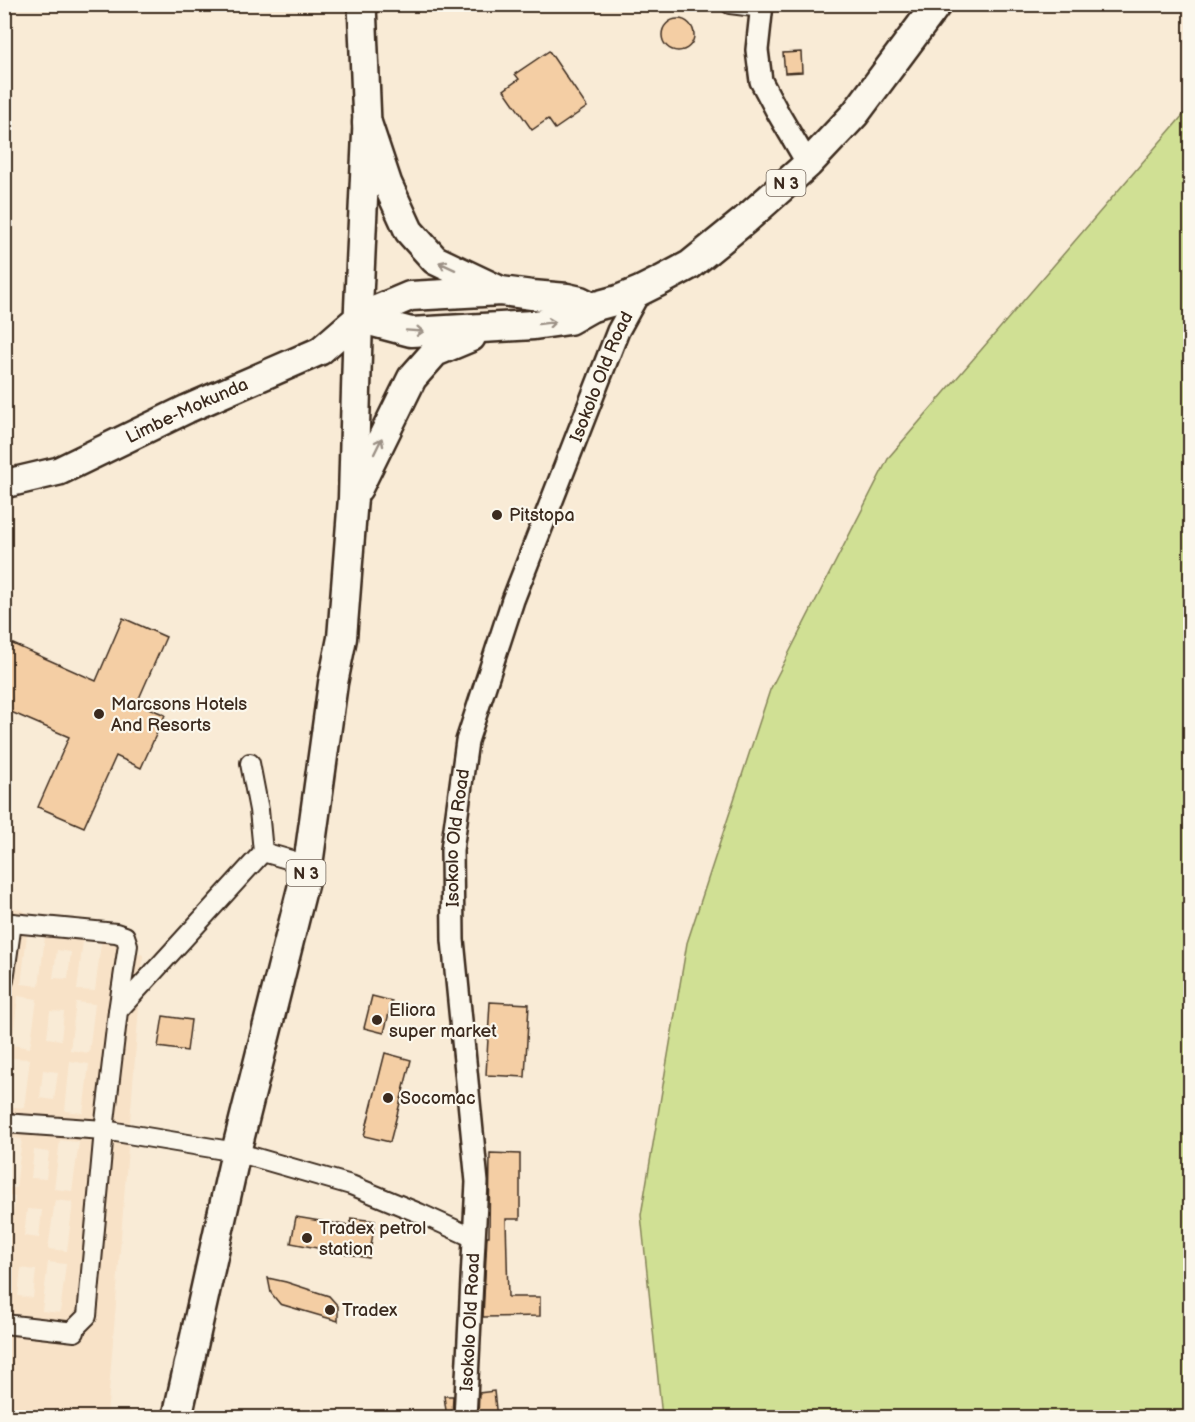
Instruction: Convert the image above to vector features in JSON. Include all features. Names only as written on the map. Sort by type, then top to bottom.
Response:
[{"type":"highway","name":"N 3","points":[[177,1418],[236,1152],[308,864],[333,683],[342,638],[353,498],[358,318],[411,332],[534,325],[569,320],[592,307],[640,291],[690,265],[808,164],[855,114],[937,4]]},
{"type":"highway","points":[[367,123],[387,183],[410,231],[435,260],[501,291]]},
{"type":"highway","points":[[358,318],[410,296],[501,291],[567,298],[592,307]]},
{"type":"highway","points":[[353,498],[412,378],[435,352],[499,326]]},
{"type":"main road","points":[[358,318],[367,123],[362,4]]},
{"type":"main road","name":"Limbe-Mokunda","points":[[4,484],[59,471],[187,409],[320,351],[358,318]]},
{"type":"street","points":[[730,4],[762,6],[757,50],[761,81],[808,164]]},
{"type":"street","name":"Isokolo Old Road","points":[[465,1418],[477,1182],[453,940],[452,850],[467,741],[513,600],[618,331],[640,291]]},
{"type":"street","points":[[118,1011],[263,852],[259,810],[250,763]]},
{"type":"street","points":[[263,852],[308,864]]},
{"type":"street","points":[[4,980],[8,923],[116,933],[125,936],[128,945],[104,1130],[87,1316],[75,1328],[75,1332],[4,1324]]},
{"type":"street","points":[[4,1123],[104,1130],[236,1152],[351,1185],[474,1238]]},
{"type":"shaded area","points":[[4,904],[143,955],[107,1417],[5,1417],[4,1289],[8,1255],[5,1254],[4,1245],[9,1245],[15,1197],[5,1195],[5,1187],[16,1188],[22,1139],[5,1137]],"holes":[[[27,935],[45,937],[39,986],[21,984]],[[83,940],[101,943],[95,991],[77,990]],[[57,950],[71,952],[68,979],[53,978]],[[18,996],[37,999],[30,1048],[12,1045]],[[76,1002],[95,1004],[89,1053],[70,1050]],[[50,1011],[64,1012],[61,1040],[47,1038]],[[12,1058],[30,1059],[24,1108],[6,1106]],[[70,1061],[89,1064],[83,1113],[65,1111]],[[43,1070],[58,1072],[54,1100],[40,1098]],[[60,1140],[79,1142],[72,1191],[54,1189]],[[34,1150],[49,1152],[46,1179],[31,1178]],[[55,1200],[73,1202],[67,1251],[48,1249]],[[27,1209],[42,1210],[39,1238],[24,1236]],[[48,1262],[66,1264],[60,1313],[42,1311]],[[21,1268],[36,1270],[33,1298],[18,1296]]]},
{"type":"green space","points":[[1190,107],[1190,1417],[662,1417],[641,1215],[687,943],[770,690],[889,457]]},
{"type":"building","points":[[678,19],[689,24],[694,35],[689,46],[678,51],[667,46],[662,35],[667,24]]},
{"type":"building","points":[[549,51],[587,107],[555,129],[548,119],[532,130],[504,90],[519,79],[515,74]]},
{"type":"building","points":[[801,52],[802,72],[785,73],[783,53]]},
{"type":"building","points":[[123,618],[166,637],[137,703],[165,715],[141,768],[116,756],[84,827],[38,807],[69,737],[4,709],[4,640],[96,681]]},
{"type":"building","points":[[372,996],[392,1001],[384,1033],[364,1028]]},
{"type":"building","points":[[490,1002],[529,1004],[525,1077],[486,1075]]},
{"type":"building","points":[[163,1016],[191,1020],[187,1051],[158,1047]]},
{"type":"building","name":"Socomac","points":[[385,1053],[411,1060],[390,1142],[364,1136]]},
{"type":"building","points":[[490,1153],[520,1154],[520,1219],[506,1219],[508,1297],[540,1297],[540,1316],[483,1317],[487,1236],[489,1236]]},
{"type":"building","points":[[296,1217],[350,1226],[351,1218],[375,1221],[369,1258],[291,1243]]},
{"type":"building","points":[[268,1278],[329,1296],[338,1306],[338,1321],[280,1304],[271,1293]]},
{"type":"building","points":[[494,1391],[497,1418],[478,1418],[479,1393]]},
{"type":"building","points":[[444,1396],[453,1396],[452,1418],[447,1418]]},
{"type":"place","name":"Pitstopa","points":[[497,515]]},
{"type":"place","name":"Marcsons Hotels And Resorts","points":[[99,714]]},
{"type":"place","name":"Eliora super market","points":[[377,1020]]},
{"type":"place","name":"Socomac","points":[[388,1098]]},
{"type":"place","name":"Tradex petrol station","points":[[307,1238]]},
{"type":"place","name":"Tradex","points":[[330,1310]]}]
